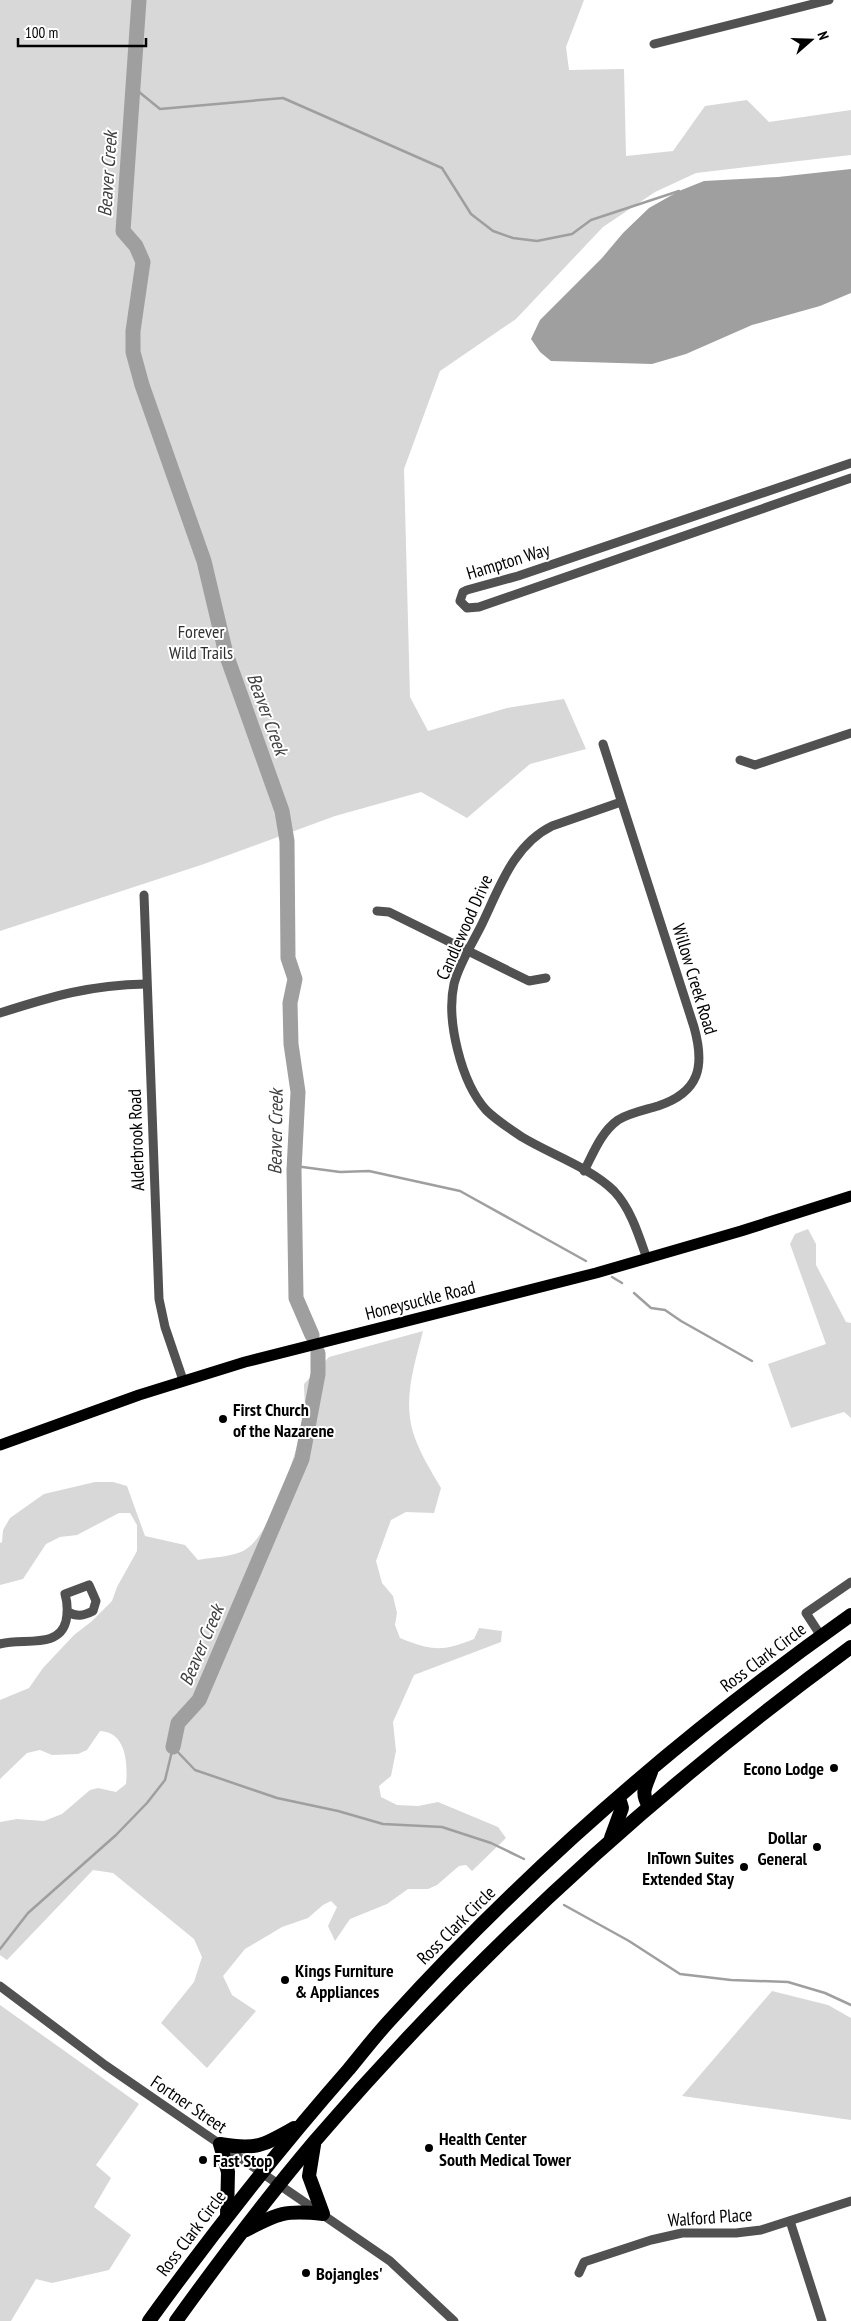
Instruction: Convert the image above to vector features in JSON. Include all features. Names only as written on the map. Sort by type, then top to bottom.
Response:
[{"type":"highway","name":"Ross Clark Circle","points":[[149,2321],[261,2172],[384,2027],[517,1890],[652,1769],[743,1695],[851,1615]]},
{"type":"highway","points":[[176,2321],[241,2233],[315,2142],[406,2041],[497,1946],[648,1806],[759,1716],[851,1647]]},
{"type":"highway","points":[[648,1806],[643,1797],[643,1792],[652,1769]]},
{"type":"highway","points":[[610,1841],[622,1808],[619,1798]]},
{"type":"highway","points":[[227,2216],[229,2178],[220,2144],[241,2147],[262,2145],[302,2124]]},
{"type":"highway","points":[[241,2233],[281,2212],[300,2211],[323,2214],[309,2176],[315,2142]]},
{"type":"main road","name":"Honeysuckle Road","points":[[0,1446],[183,1380],[270,1355],[496,1299],[647,1259],[851,1196]]},
{"type":"street","points":[[654,44],[829,0]]},
{"type":"street","name":"Hampton Way","points":[[851,463],[518,576],[467,590],[463,592],[460,601],[467,608],[479,606],[851,478]]},
{"type":"street","points":[[740,760],[755,765],[851,733]]},
{"type":"street","name":"Willow Creek Road","points":[[584,1171],[611,1126],[628,1115],[672,1100],[688,1089],[695,1080],[700,1057],[694,1027],[603,744]]},
{"type":"street","name":"Candlewood Drive","points":[[621,802],[552,826],[532,838],[508,869],[454,982],[452,997],[455,1036],[469,1082],[486,1110],[523,1137],[603,1183],[620,1198],[638,1232],[647,1259]]},
{"type":"street","name":"Alderbrook Road","points":[[144,895],[159,1299],[165,1327],[183,1380]]},
{"type":"street","points":[[377,911],[389,912],[529,982],[546,978]]},
{"type":"street","points":[[0,1013],[88,988],[146,984]]},
{"type":"street","points":[[821,1636],[806,1613],[851,1582]]},
{"type":"street","points":[[0,1644],[9,1641],[52,1639],[64,1629],[68,1612]]},
{"type":"street","name":"Fortner Street","points":[[0,1986],[105,2065],[390,2261],[454,2321]]},
{"type":"street","name":"Walford Place","points":[[578,2273],[584,2262],[668,2235],[694,2232],[749,2232],[851,2201]]},
{"type":"street","points":[[790,2221],[822,2321]]},
{"type":"green space","name":"Forever Wild Trails","points":[[0,0],[584,0],[566,47],[569,70],[624,69],[626,156],[673,151],[705,106],[747,100],[769,122],[851,110],[851,155],[696,173],[655,192],[603,227],[516,319],[440,371],[404,469],[410,697],[428,731],[507,708],[564,699],[586,749],[530,764],[467,818],[421,792],[335,816],[204,864],[0,931]]},
{"type":"green space","points":[[808,1229],[816,1244],[816,1265],[846,1322],[851,1323],[851,1418],[844,1412],[791,1428],[768,1364],[826,1344],[790,1244],[795,1234]]},
{"type":"green space","points":[[423,1331],[409,1396],[410,1418],[414,1437],[441,1488],[434,1513],[406,1512],[391,1520],[376,1561],[382,1583],[393,1596],[397,1613],[395,1625],[400,1638],[429,1647],[445,1648],[474,1639],[479,1628],[502,1631],[501,1642],[414,1675],[393,1722],[396,1751],[391,1776],[379,1786],[381,1797],[397,1805],[418,1806],[438,1802],[498,1827],[506,1838],[472,1871],[466,1865],[459,1866],[437,1885],[428,1889],[408,1889],[387,1904],[350,1919],[335,1941],[328,1926],[337,1907],[331,1901],[323,1905],[308,1918],[282,1927],[245,1949],[223,1976],[232,1995],[256,2011],[207,2068],[161,2023],[194,1982],[202,1957],[194,1939],[113,1873],[93,1870],[7,1960],[0,1955],[0,1822],[17,1819],[44,1821],[62,1814],[90,1790],[98,1788],[116,1792],[126,1784],[127,1776],[126,1758],[120,1743],[109,1733],[100,1731],[87,1750],[78,1754],[52,1755],[40,1750],[27,1753],[0,1779],[0,1700],[29,1688],[43,1668],[74,1635],[92,1621],[112,1601],[117,1587],[137,1551],[137,1525],[130,1513],[119,1513],[77,1535],[60,1537],[46,1544],[23,1579],[0,1585],[0,1543],[2,1542],[3,1530],[10,1518],[44,1494],[95,1482],[113,1482],[127,1486],[145,1536],[185,1545],[198,1560],[227,1556],[243,1551],[253,1543],[264,1529],[282,1491],[296,1450],[304,1418],[304,1384],[329,1357]]},
{"type":"green space","points":[[772,1991],[828,2005],[851,2018],[851,2120],[682,2096]]},
{"type":"green space","points":[[0,2005],[139,2104],[96,2165],[111,2178],[94,2207],[131,2235],[109,2270],[52,2283],[36,2279],[11,2321],[0,2321]]},
{"type":"shaded area","points":[[851,169],[851,293],[820,306],[752,325],[686,354],[652,364],[551,361],[540,352],[531,339],[540,320],[602,258],[623,233],[649,208],[679,191],[704,181],[778,177]]},
{"type":"waterway","name":"Beaver Creek","points":[[139,0],[123,231],[136,246],[143,262],[133,331],[133,352],[142,385],[204,561],[226,654],[282,811],[287,841],[288,958],[295,979],[290,1003],[291,1044],[298,1092],[294,1170],[296,1298],[312,1335]]},
{"type":"waterway","points":[[128,83],[160,109],[283,98],[442,168],[471,214],[493,231],[513,238],[537,241],[572,234],[591,220],[679,191]]},
{"type":"waterway","points":[[295,1166],[340,1172],[369,1171],[460,1191],[586,1261]]},
{"type":"waterway","points":[[612,1277],[622,1283]]},
{"type":"waterway","points":[[634,1293],[651,1308],[665,1310],[752,1361]]},
{"type":"waterway","name":"Beaver Creek","points":[[173,1747],[178,1723],[199,1700],[302,1459],[318,1374],[318,1353]]},
{"type":"waterway","points":[[173,1747],[195,1770],[277,1798],[338,1811],[383,1824],[442,1827],[491,1843],[524,1859]]},
{"type":"waterway","name":"Beaver Creek","points":[[0,1949],[28,1913],[116,1835],[147,1803],[165,1780],[173,1747]]},
{"type":"waterway","points":[[564,1905],[629,1941],[680,1974],[731,1980],[788,1982],[825,1993],[851,2005]]},
{"type":"place","name":"First Church of the Nazarene","points":[[223,1419]]},
{"type":"place","name":"Econo Lodge","points":[[834,1768]]},
{"type":"place","name":"Dollar General","points":[[817,1847]]},
{"type":"place","name":"InTown Suites Extended Stay","points":[[744,1867]]},
{"type":"place","name":"Kings Furniture & Appliances","points":[[285,1980]]},
{"type":"place","name":"Health Center South Medical Tower","points":[[429,2148]]},
{"type":"place","name":"Fast Stop","points":[[203,2160]]},
{"type":"place","name":"Bojangles'","points":[[306,2273]]}]
